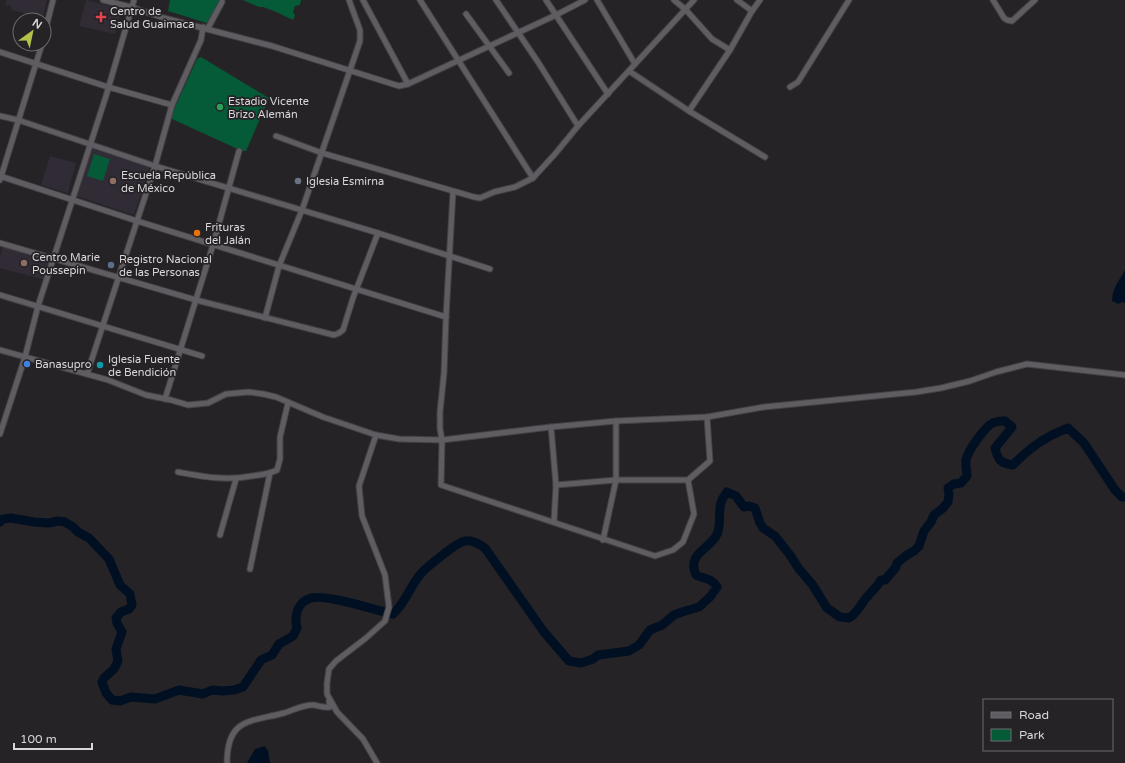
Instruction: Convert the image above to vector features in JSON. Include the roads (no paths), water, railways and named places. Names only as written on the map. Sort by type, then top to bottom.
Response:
[{"type":"street","points":[[50,12],[53,0]]},
{"type":"street","points":[[102,0],[272,46],[397,86],[408,84],[585,0]]},
{"type":"street","points":[[0,434],[2,419],[25,357],[38,306],[108,87],[134,0]]},
{"type":"street","points":[[265,318],[279,266],[302,210],[351,71],[361,36],[349,0]]},
{"type":"street","points":[[363,0],[408,84]]},
{"type":"street","points":[[420,0],[533,178]]},
{"type":"street","points":[[496,0],[519,32],[560,95],[578,126]]},
{"type":"street","points":[[546,0],[608,94]]},
{"type":"street","points":[[597,0],[635,64]]},
{"type":"street","points":[[674,0],[686,10],[712,39],[730,50]]},
{"type":"street","points":[[276,136],[322,153],[453,192],[480,198],[494,192],[515,187],[533,178],[578,126],[694,0]]},
{"type":"street","points":[[737,0],[752,11]]},
{"type":"street","points":[[689,111],[730,50],[752,11],[760,0]]},
{"type":"street","points":[[790,87],[798,82],[849,0]]},
{"type":"street","points":[[993,0],[1004,18],[1012,21],[1035,0]]},
{"type":"street","points":[[87,374],[155,166],[172,105],[206,28],[222,2]]},
{"type":"street","points":[[466,14],[509,73]]},
{"type":"street","points":[[0,52],[108,87],[172,105]]},
{"type":"street","points":[[40,52],[0,177],[279,266],[446,317]]},
{"type":"street","points":[[629,71],[689,111],[765,157]]},
{"type":"street","points":[[0,116],[18,120],[155,166],[378,233],[490,269]]},
{"type":"street","points":[[165,398],[213,245],[239,151]]},
{"type":"street","points":[[453,192],[444,374],[440,412],[440,429],[442,440],[441,485],[655,556],[673,550],[683,542],[694,514],[688,480]]},
{"type":"street","points":[[0,243],[196,300],[330,335],[336,334],[343,330],[356,289],[378,233]]},
{"type":"street","points":[[0,295],[202,356]]},
{"type":"street","points":[[0,350],[108,380],[146,395],[165,398],[188,405],[208,403],[226,394],[249,392],[276,397],[323,417],[376,435],[399,439],[442,440],[616,421],[707,417],[764,407],[916,392],[941,388],[1027,364],[1125,375]]},
{"type":"street","points":[[178,472],[212,478],[236,479],[270,473],[276,470],[279,465],[280,437],[288,403]]},
{"type":"street","points":[[556,486],[616,480],[688,480],[710,461],[707,417]]},
{"type":"street","points":[[603,540],[616,480],[616,421]]},
{"type":"street","points":[[551,427],[556,486],[554,522]]},
{"type":"street","points":[[227,763],[228,749],[231,738],[242,724],[306,706],[322,708],[330,707],[327,694],[329,669],[336,661],[385,621],[389,606],[385,575],[362,516],[359,486],[376,435]]},
{"type":"street","points":[[250,569],[270,473]]},
{"type":"street","points":[[220,535],[236,479]]},
{"type":"street","points":[[327,694],[337,712],[363,739],[378,763]]},
{"type":"water","points":[[1125,270],[1125,303],[1122,302],[1118,304],[1112,301],[1112,296],[1116,285]]},
{"type":"water","points":[[265,746],[268,751],[270,763],[247,763],[255,749]]},
{"type":"waterway","points":[[0,522],[3,519],[11,518],[34,522],[65,522],[89,538],[109,559],[120,585],[130,594],[132,605],[129,609],[121,612],[116,618],[122,632],[116,649],[118,661],[114,669],[104,678],[102,682],[106,693],[112,700],[120,701],[131,697],[155,699],[179,690],[203,694],[212,690],[234,690],[243,687],[261,660],[272,655],[279,644],[293,636],[297,628],[296,614],[302,603],[306,600],[319,597],[328,598],[393,614],[401,605],[422,573],[448,551],[465,541],[473,542],[485,548],[544,632],[569,661],[581,663],[593,659],[598,655],[629,651],[639,645],[650,630],[662,625],[674,615],[699,607],[710,597],[717,587],[710,580],[696,575],[694,561],[700,552],[710,544],[717,534],[722,499],[727,492],[736,496],[744,507],[749,506],[755,508],[763,528],[775,536],[812,584],[827,608],[840,617],[849,618],[881,580],[885,580],[896,567],[897,563],[919,546],[924,531],[934,515],[948,502],[948,488],[954,484],[961,483],[967,476],[966,460],[971,448],[992,423],[1000,421],[1005,421],[1012,427],[995,448],[997,455],[1002,462],[1013,465],[1038,443],[1068,428],[1084,443],[1115,490],[1122,497],[1125,497]]},
{"type":"place","name":"Centro de Salud Guaimaca","points":[[101,17]]},
{"type":"place","name":"Estadio Vicente Brizo Alemán","points":[[220,107]]},
{"type":"place","name":"Escuela República de México","points":[[113,181]]},
{"type":"place","name":"Iglesia Esmirna","points":[[298,181]]},
{"type":"place","name":"Frituras del Jalán","points":[[197,233]]},
{"type":"place","name":"Centro Marie Poussepin","points":[[24,263]]},
{"type":"place","name":"Registro Nacional de las Personas","points":[[111,265]]},
{"type":"place","name":"Banasupro","points":[[27,364]]},
{"type":"place","name":"Iglesia Fuente de Bendición","points":[[100,365]]}]
